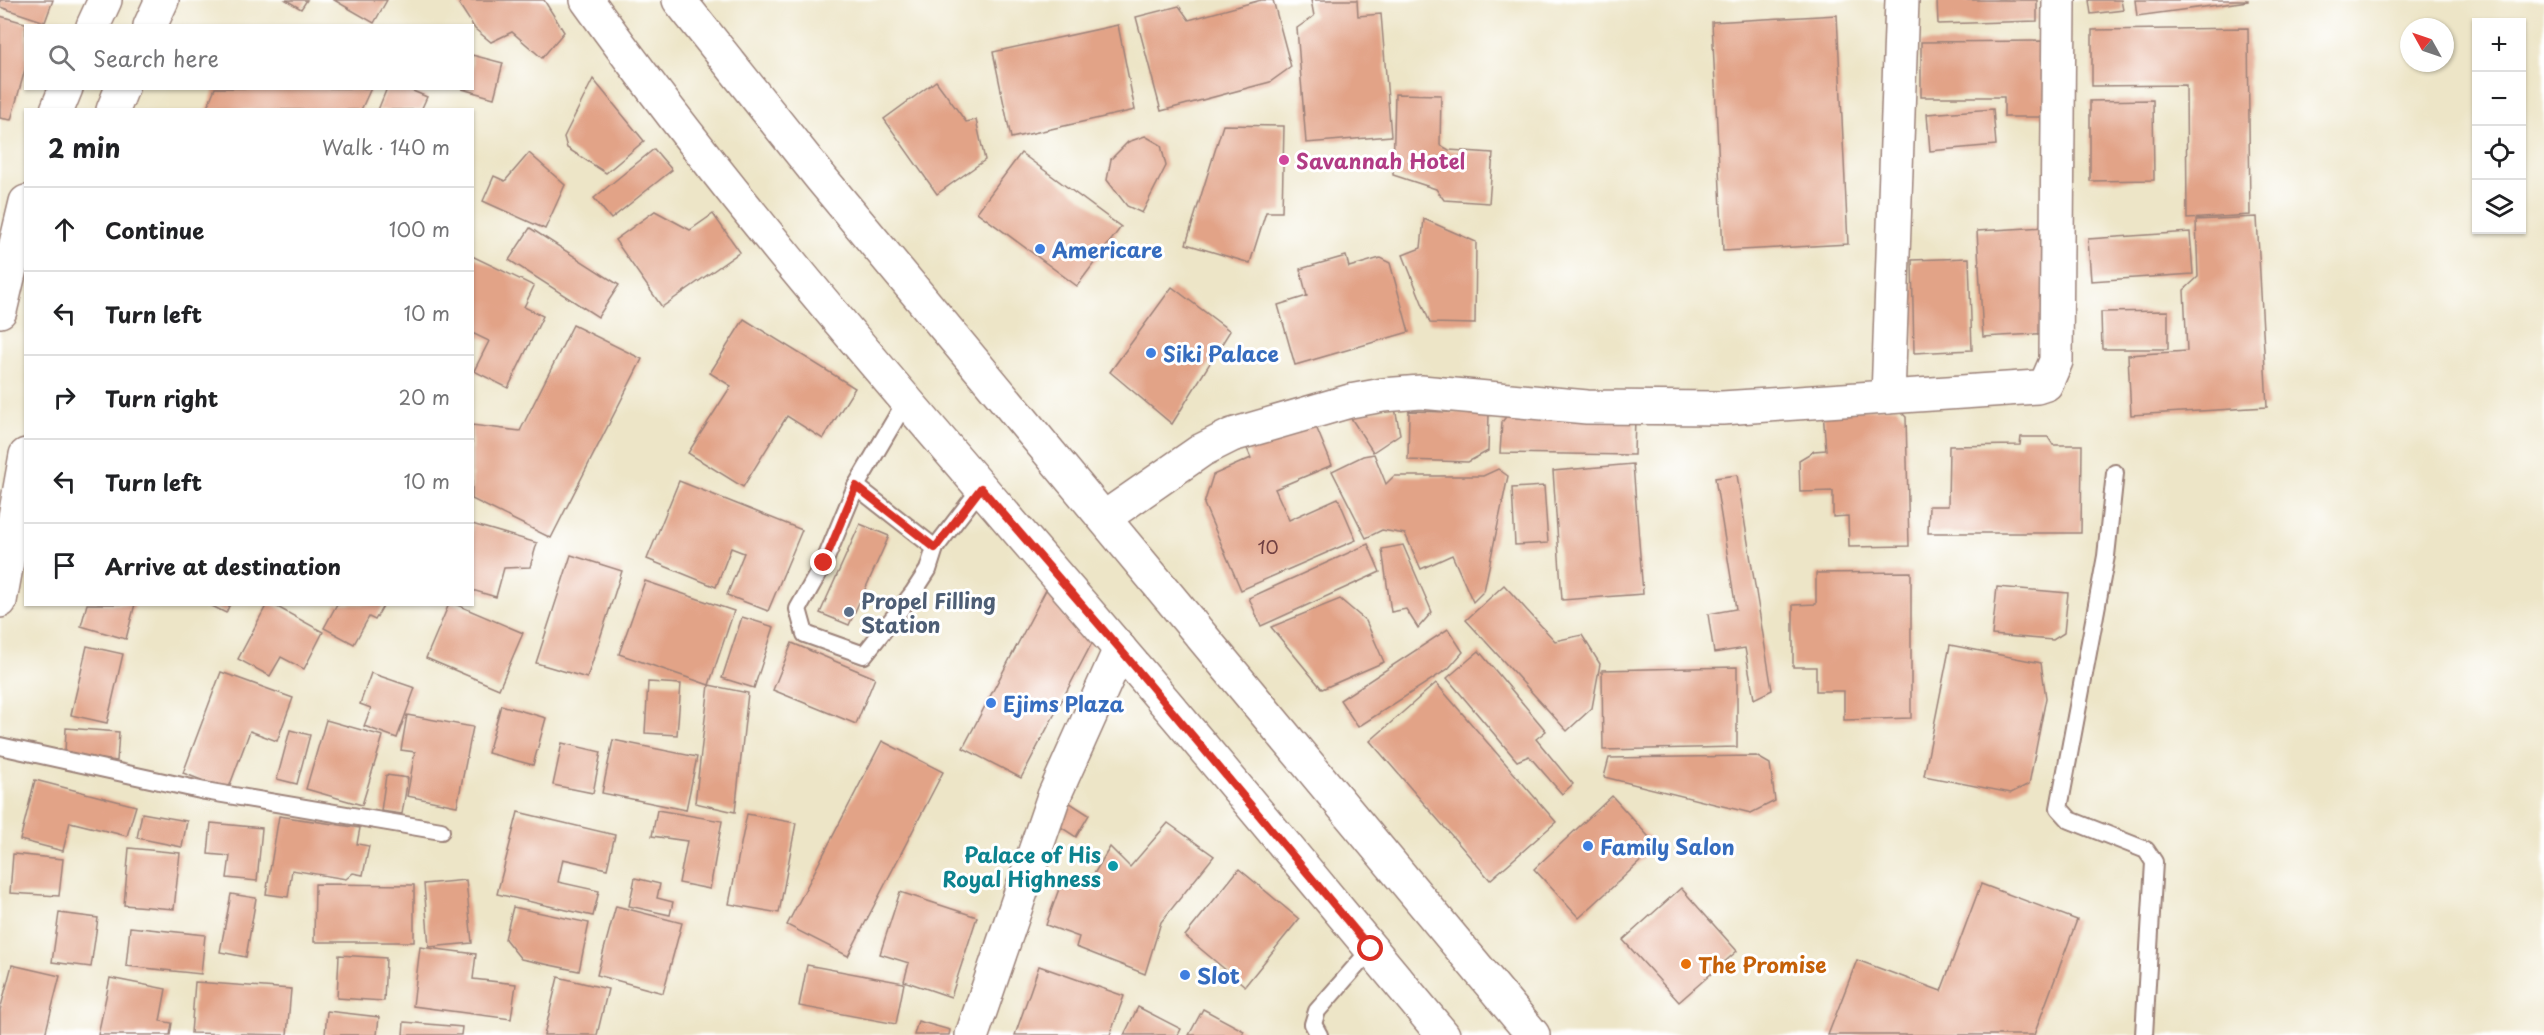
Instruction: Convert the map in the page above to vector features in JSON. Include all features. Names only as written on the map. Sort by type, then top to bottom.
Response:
[{"type":"main road","points":[[94,24],[105,0]]},
{"type":"main road","points":[[151,24],[162,0]]},
{"type":"main road","points":[[587,0],[755,217],[906,401],[1120,649],[1371,949],[1435,1032]]},
{"type":"main road","points":[[679,0],[821,178],[1533,1035]]},
{"type":"main road","points":[[1888,397],[1902,0]]},
{"type":"main road","points":[[1104,518],[1202,450],[1232,435],[1350,401],[1383,395],[1421,392],[1587,407],[1722,408],[2037,387],[2046,384],[2056,361],[2059,0]]},
{"type":"main road","points":[[58,108],[65,90]]},
{"type":"main road","points":[[114,108],[121,90]]},
{"type":"main road","points":[[0,311],[24,210]]},
{"type":"main road","points":[[0,601],[24,466]]},
{"type":"main road","points":[[972,1035],[1054,796],[1120,649]]},
{"type":"lane","points":[[906,401],[856,486],[824,563],[798,609],[805,634],[864,655],[913,593],[928,570],[935,548],[981,488]]},
{"type":"lane","points":[[2115,473],[2106,556],[2059,808],[2070,820],[2146,850],[2154,862],[2144,1035]]},
{"type":"lane","points":[[856,486],[935,548]]},
{"type":"lane","points":[[0,746],[205,791],[441,831]]},
{"type":"lane","points":[[1319,1035],[1312,1024],[1317,1011],[1371,949]]},
{"type":"building","points":[[0,0],[53,0],[45,22],[0,7]]},
{"type":"building","points":[[286,0],[307,0],[301,9]]},
{"type":"building","points":[[334,0],[387,0],[374,23]]},
{"type":"building","points":[[463,0],[544,0],[564,32],[542,58],[512,32],[491,42],[475,29],[474,24],[459,4]]},
{"type":"building","points":[[1261,0],[1273,0],[1291,67],[1270,82],[1161,111],[1136,17],[1179,6],[1189,20]]},
{"type":"building","points":[[1311,0],[1357,0],[1358,16],[1381,14],[1391,136],[1306,143],[1297,28],[1314,16]]},
{"type":"building","points":[[1937,0],[2037,0],[2037,21],[1938,24]]},
{"type":"building","points":[[2089,0],[2121,0],[2123,10],[2091,14]]},
{"type":"building","points":[[2135,0],[2248,0],[2248,1],[2137,16]]},
{"type":"building","points":[[1837,15],[1848,244],[1723,251],[1712,22]]},
{"type":"building","points":[[0,16],[28,24],[24,24],[24,73],[11,120],[0,118]]},
{"type":"building","points":[[1118,25],[1135,110],[1011,138],[993,52]]},
{"type":"building","points":[[2248,28],[2250,215],[2187,219],[2186,85],[2092,86],[2092,30]]},
{"type":"building","points":[[2049,41],[2049,117],[2004,117],[2004,97],[1921,97],[1921,42]]},
{"type":"building","points":[[474,56],[503,63],[494,98],[466,90],[474,90]]},
{"type":"building","points":[[593,79],[644,141],[606,173],[567,148],[564,137]]},
{"type":"building","points":[[936,81],[966,122],[976,120],[985,160],[937,194],[884,119]]},
{"type":"building","points":[[214,90],[370,90],[362,108],[207,108]]},
{"type":"building","points":[[386,90],[411,90],[427,97],[422,108],[379,108]]},
{"type":"building","points":[[1395,94],[1441,95],[1440,145],[1449,150],[1493,153],[1489,203],[1444,200],[1436,189],[1393,175]]},
{"type":"building","points":[[2153,100],[2154,180],[2090,181],[2090,101]]},
{"type":"building","points":[[1993,109],[1996,145],[1930,151],[1927,114]]},
{"type":"building","points":[[1223,125],[1284,126],[1282,212],[1266,212],[1250,263],[1186,244]]},
{"type":"building","points":[[1145,136],[1161,145],[1166,166],[1142,213],[1127,206],[1107,180],[1111,159],[1128,142]]},
{"type":"building","points":[[654,149],[672,170],[611,219],[594,198]]},
{"type":"building","points":[[529,153],[565,185],[545,229],[483,201],[494,176],[505,181]]},
{"type":"building","points":[[1021,153],[1121,227],[1077,286],[977,212]]},
{"type":"building","points":[[655,211],[690,230],[713,214],[740,252],[662,307],[615,240]]},
{"type":"building","points":[[2257,217],[2267,407],[2131,415],[2128,355],[2187,351],[2184,290],[2198,277],[2196,220]]},
{"type":"building","points":[[1424,219],[1476,242],[1475,324],[1430,323],[1403,255],[1421,248]]},
{"type":"building","points":[[2046,227],[2052,333],[1983,337],[1977,231]]},
{"type":"building","points":[[530,228],[619,285],[598,317],[509,260]]},
{"type":"building","points":[[2190,232],[2193,274],[2091,281],[2088,239]]},
{"type":"building","points":[[1346,256],[1349,267],[1380,258],[1390,263],[1409,332],[1295,365],[1278,305],[1307,296],[1300,269]]},
{"type":"building","points":[[474,257],[534,286],[524,307],[543,316],[508,388],[474,371],[489,341],[474,334]]},
{"type":"building","points":[[1969,258],[1972,350],[1914,353],[1912,260]]},
{"type":"building","points":[[1172,287],[1230,331],[1172,424],[1110,372]]},
{"type":"building","points":[[2168,311],[2168,349],[2102,349],[2101,312]]},
{"type":"building","points":[[744,319],[855,388],[823,439],[787,416],[743,487],[688,453],[731,386],[710,373]]},
{"type":"building","points":[[573,325],[642,359],[551,538],[474,500],[474,425],[520,431]]},
{"type":"building","points":[[1896,407],[1906,417],[1909,546],[1849,547],[1848,516],[1833,517],[1833,491],[1800,492],[1799,460],[1814,451],[1826,450],[1823,412]]},
{"type":"building","points":[[1395,408],[1400,434],[1373,452],[1349,415]]},
{"type":"building","points":[[1409,411],[1489,413],[1488,451],[1468,462],[1408,460]]},
{"type":"building","points":[[1508,414],[1635,416],[1634,455],[1500,453],[1502,422]]},
{"type":"building","points":[[1312,417],[1332,465],[1275,489],[1289,520],[1338,498],[1356,540],[1241,590],[1204,504],[1213,475],[1251,458],[1246,446]]},
{"type":"building","points":[[2021,437],[2048,437],[2053,445],[2082,445],[2081,533],[1928,533],[1929,506],[1948,506],[1949,446],[2020,445]]},
{"type":"building","points":[[1374,454],[1386,484],[1394,476],[1483,476],[1498,469],[1508,476],[1484,591],[1473,602],[1452,555],[1421,569],[1405,534],[1382,530],[1366,538],[1332,471],[1363,456]]},
{"type":"building","points":[[1633,464],[1643,594],[1562,600],[1553,471]]},
{"type":"building","points":[[1737,475],[1772,690],[1754,699],[1745,648],[1714,653],[1708,614],[1736,609],[1715,478]]},
{"type":"building","points":[[679,481],[802,530],[768,611],[727,595],[744,553],[731,548],[716,587],[647,559]]},
{"type":"building","points":[[1544,486],[1548,543],[1515,545],[1512,488]]},
{"type":"building","points":[[860,524],[889,536],[849,625],[820,613]]},
{"type":"building","points":[[474,525],[537,543],[530,567],[504,568],[496,597],[474,591]]},
{"type":"building","points":[[1368,544],[1380,572],[1261,626],[1249,598]]},
{"type":"building","points":[[1403,545],[1432,612],[1418,628],[1406,609],[1391,612],[1382,549]]},
{"type":"building","points":[[571,555],[622,571],[587,678],[536,663]]},
{"type":"building","points":[[1911,572],[1911,718],[1844,720],[1844,691],[1816,691],[1816,667],[1793,667],[1793,605],[1816,604],[1816,573]]},
{"type":"building","points":[[645,581],[734,611],[709,685],[619,654]]},
{"type":"building","points":[[1504,585],[1555,641],[1582,635],[1600,664],[1592,708],[1567,731],[1466,620]]},
{"type":"building","points":[[1997,587],[2068,593],[2064,633],[2053,640],[1992,635]]},
{"type":"building","points":[[1046,590],[1104,620],[1021,778],[963,748]]},
{"type":"building","points":[[1340,599],[1366,621],[1384,662],[1322,689],[1271,627]]},
{"type":"building","points":[[86,606],[134,606],[126,639],[81,626]]},
{"type":"building","points":[[212,606],[229,606],[226,613]]},
{"type":"building","points":[[266,606],[276,606],[323,632],[304,669],[281,657],[270,676],[238,659]]},
{"type":"building","points":[[336,606],[383,606],[375,620],[369,617],[354,644],[324,628]]},
{"type":"building","points":[[448,606],[460,606],[523,633],[499,689],[426,658]]},
{"type":"building","points":[[742,617],[774,627],[754,688],[722,678]]},
{"type":"building","points":[[1448,629],[1463,652],[1448,669],[1358,727],[1340,700]]},
{"type":"building","points":[[792,643],[875,678],[856,724],[773,690]]},
{"type":"building","points":[[1950,645],[2041,663],[2046,698],[2029,784],[2011,793],[1924,776]]},
{"type":"building","points":[[87,646],[123,654],[107,723],[71,715]]},
{"type":"building","points":[[1479,651],[1546,731],[1536,739],[1573,784],[1562,794],[1529,756],[1517,761],[1447,678]]},
{"type":"building","points":[[1737,667],[1737,747],[1603,750],[1602,670]]},
{"type":"building","points":[[221,672],[293,698],[277,741],[250,731],[228,790],[183,773]]},
{"type":"building","points":[[371,673],[415,688],[397,738],[364,726],[371,708],[360,704]]},
{"type":"building","points":[[648,682],[681,684],[677,735],[645,733]]},
{"type":"building","points":[[1436,683],[1556,822],[1490,880],[1370,741]]},
{"type":"building","points":[[709,685],[748,693],[735,812],[695,803]]},
{"type":"building","points":[[501,705],[546,718],[533,765],[488,753]]},
{"type":"building","points":[[407,715],[473,727],[457,806],[407,796],[415,752],[401,750]]},
{"type":"building","points":[[326,720],[383,736],[362,805],[306,789]]},
{"type":"building","points":[[66,728],[119,732],[117,761],[65,754]]},
{"type":"building","points":[[290,730],[310,735],[297,784],[277,779]]},
{"type":"building","points":[[613,740],[697,757],[686,810],[602,793]]},
{"type":"building","points":[[882,741],[943,772],[848,956],[787,925]]},
{"type":"building","points":[[562,743],[601,752],[593,793],[553,785]]},
{"type":"building","points":[[1756,756],[1770,764],[1775,801],[1751,813],[1604,777],[1609,758]]},
{"type":"building","points":[[386,775],[408,778],[402,814],[381,811]]},
{"type":"building","points":[[35,780],[136,806],[127,836],[70,822],[63,851],[20,840]]},
{"type":"building","points":[[1612,796],[1657,846],[1579,918],[1534,869]]},
{"type":"building","points":[[1067,801],[1089,815],[1076,837],[1053,822]]},
{"type":"building","points":[[657,810],[722,821],[710,889],[679,883],[687,841],[652,836]]},
{"type":"building","points":[[518,812],[615,835],[607,869],[563,859],[558,882],[599,891],[593,916],[497,894]]},
{"type":"building","points":[[142,813],[187,821],[182,847],[137,838]]},
{"type":"building","points":[[747,814],[796,823],[779,913],[729,904]]},
{"type":"building","points":[[279,816],[360,828],[357,844],[369,846],[363,875],[353,873],[346,879],[292,870],[288,897],[266,894]]},
{"type":"building","points":[[211,823],[262,828],[257,881],[227,878],[230,856],[208,854]]},
{"type":"building","points":[[1168,823],[1214,856],[1161,922],[1145,974],[1076,947],[1079,937],[1046,925],[1064,875],[1088,884],[1110,847],[1130,867]]},
{"type":"building","points":[[129,848],[180,853],[174,909],[124,905]]},
{"type":"building","points":[[13,854],[63,859],[59,896],[10,893]]},
{"type":"building","points":[[1239,869],[1299,919],[1245,986],[1185,936]]},
{"type":"building","points":[[635,878],[660,884],[657,898],[673,902],[670,915],[629,906]]},
{"type":"building","points":[[466,880],[472,943],[429,947],[424,884]]},
{"type":"building","points":[[315,884],[414,885],[414,942],[314,942]]},
{"type":"building","points":[[1981,884],[2077,920],[2034,1035],[1828,1035],[1857,960],[1941,991]]},
{"type":"building","points":[[1681,888],[1737,951],[1679,1002],[1623,940]]},
{"type":"building","points":[[900,892],[977,917],[951,997],[904,981],[909,963],[880,954]]},
{"type":"building","points":[[231,894],[256,898],[246,957],[220,952]]},
{"type":"building","points":[[616,906],[682,923],[663,993],[597,975]]},
{"type":"building","points":[[513,907],[589,923],[579,971],[521,959],[505,939]]},
{"type":"building","points":[[59,913],[98,918],[91,967],[52,962]]},
{"type":"building","points":[[130,927],[205,935],[201,974],[126,966]]},
{"type":"building","points":[[420,947],[476,954],[473,979],[516,984],[511,1019],[413,1006]]},
{"type":"building","points":[[339,955],[386,958],[384,1001],[337,998]]},
{"type":"building","points":[[12,965],[60,976],[45,1035],[0,1035],[0,1010]]},
{"type":"building","points":[[807,965],[904,983],[896,1024],[799,1006]]},
{"type":"building","points":[[1039,966],[1124,996],[1110,1035],[1015,1035]]},
{"type":"building","points":[[558,977],[608,989],[597,1035],[544,1035]]},
{"type":"building","points":[[110,978],[166,989],[160,1021],[172,1023],[170,1035],[98,1035]]},
{"type":"building","points":[[195,982],[291,989],[287,1035],[191,1033]]},
{"type":"building","points":[[1138,1007],[1181,1029],[1178,1035],[1124,1035]]},
{"type":"building","points":[[1203,1009],[1244,1031],[1242,1035],[1189,1035]]},
{"type":"building","points":[[327,1011],[379,1017],[377,1035],[325,1035]]},
{"type":"building","points":[[918,1021],[950,1030],[949,1035],[914,1035]]},
{"type":"building","points":[[404,1022],[462,1027],[461,1035],[403,1035]]},
{"type":"place","name":"Savannah Hotel","points":[[1284,160]]},
{"type":"place","name":"Americare","points":[[1040,249]]},
{"type":"place","name":"Siki Palace","points":[[1151,353]]},
{"type":"place","name":"Propel Filling Station","points":[[849,612]]},
{"type":"place","name":"Ejims Plaza","points":[[991,703]]},
{"type":"place","name":"Family Salon","points":[[1588,846]]},
{"type":"place","name":"Palace of His Royal Highness","points":[[1113,866]]},
{"type":"place","name":"The Promise","points":[[1686,964]]},
{"type":"place","name":"Slot","points":[[1185,975]]},
{"type":"route","points":[[824,563],[856,486],[935,548],[981,488],[1120,649],[1371,949]]}]
